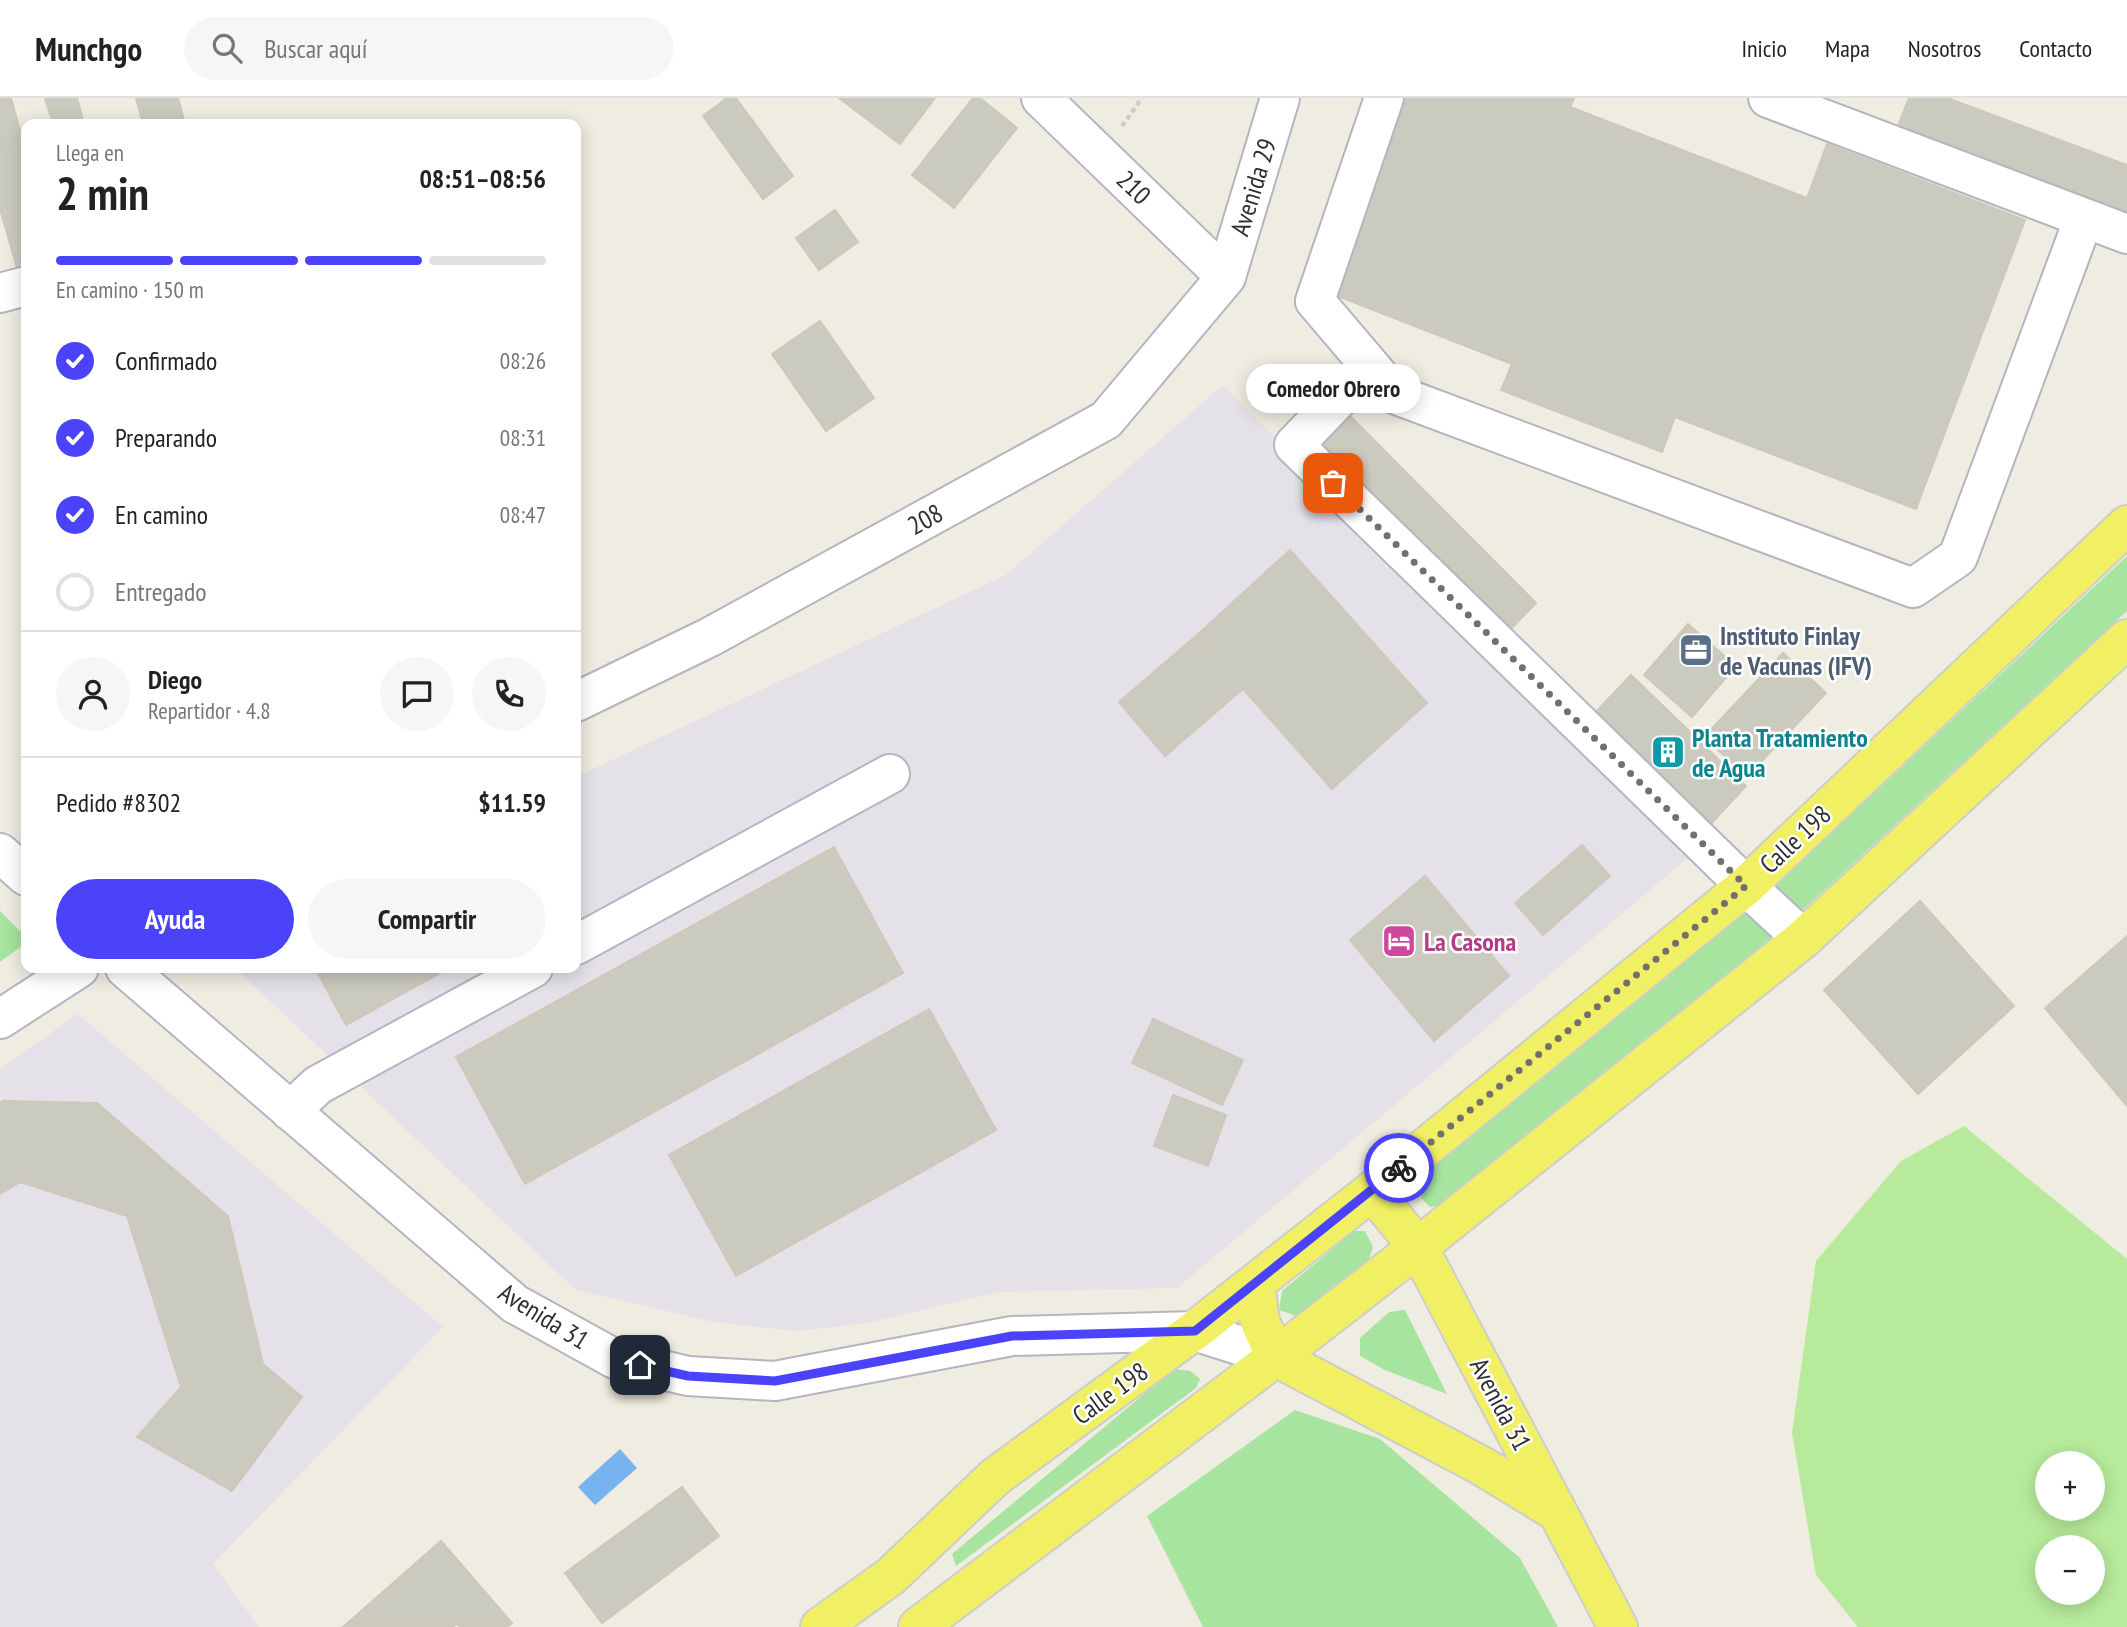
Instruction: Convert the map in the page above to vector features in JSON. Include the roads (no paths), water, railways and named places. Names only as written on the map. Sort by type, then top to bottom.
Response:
[{"type":"main road","name":"Calle 198","points":[[820,1627],[891,1576],[995,1477],[1195,1331],[1746,886],[2127,525]]},
{"type":"main road","points":[[891,1576],[920,1625],[1276,1357],[1418,1247],[1802,939],[2127,639]]},
{"type":"main road","name":"Avenida 31","points":[[1371,1191],[1418,1247],[1618,1627]]},
{"type":"main road","points":[[1255,1283],[1260,1322],[1276,1357],[1482,1466],[1559,1513]]},
{"type":"street","name":"210","points":[[1041,98],[1226,277]]},
{"type":"street","name":"Avenida 29","points":[[1226,277],[1280,98]]},
{"type":"street","points":[[1384,98],[1315,300],[1394,394],[1913,588],[1958,557],[2084,218]]},
{"type":"street","points":[[1768,98],[2127,234]]},
{"type":"street","name":"208","points":[[581,700],[710,637],[1106,420],[1226,277]]},
{"type":"street","points":[[0,293],[21,287]]},
{"type":"street","points":[[1370,366],[1294,445],[1802,939]]},
{"type":"street","points":[[581,942],[890,774]]},
{"type":"street","points":[[0,853],[21,872]]},
{"type":"street","points":[[0,1019],[71,973]]},
{"type":"street","name":"Avenida 31","points":[[131,973],[515,1304],[615,1359],[688,1376],[775,1381],[1012,1336],[1195,1331],[1276,1357]]},
{"type":"street","points":[[290,1111],[318,1085],[524,973]]},
{"type":"water","points":[[620,1449],[637,1468],[595,1505],[578,1487]]},
{"type":"place","name":"Comedor Obrero","points":[[1333,483]]},
{"type":"place","name":"Instituto Finlay de Vacunas (IFV)","points":[[1696,650]]},
{"type":"place","name":"Planta Tratamiento de Agua","points":[[1668,752]]},
{"type":"place","name":"La Casona","points":[[1399,941]]}]
